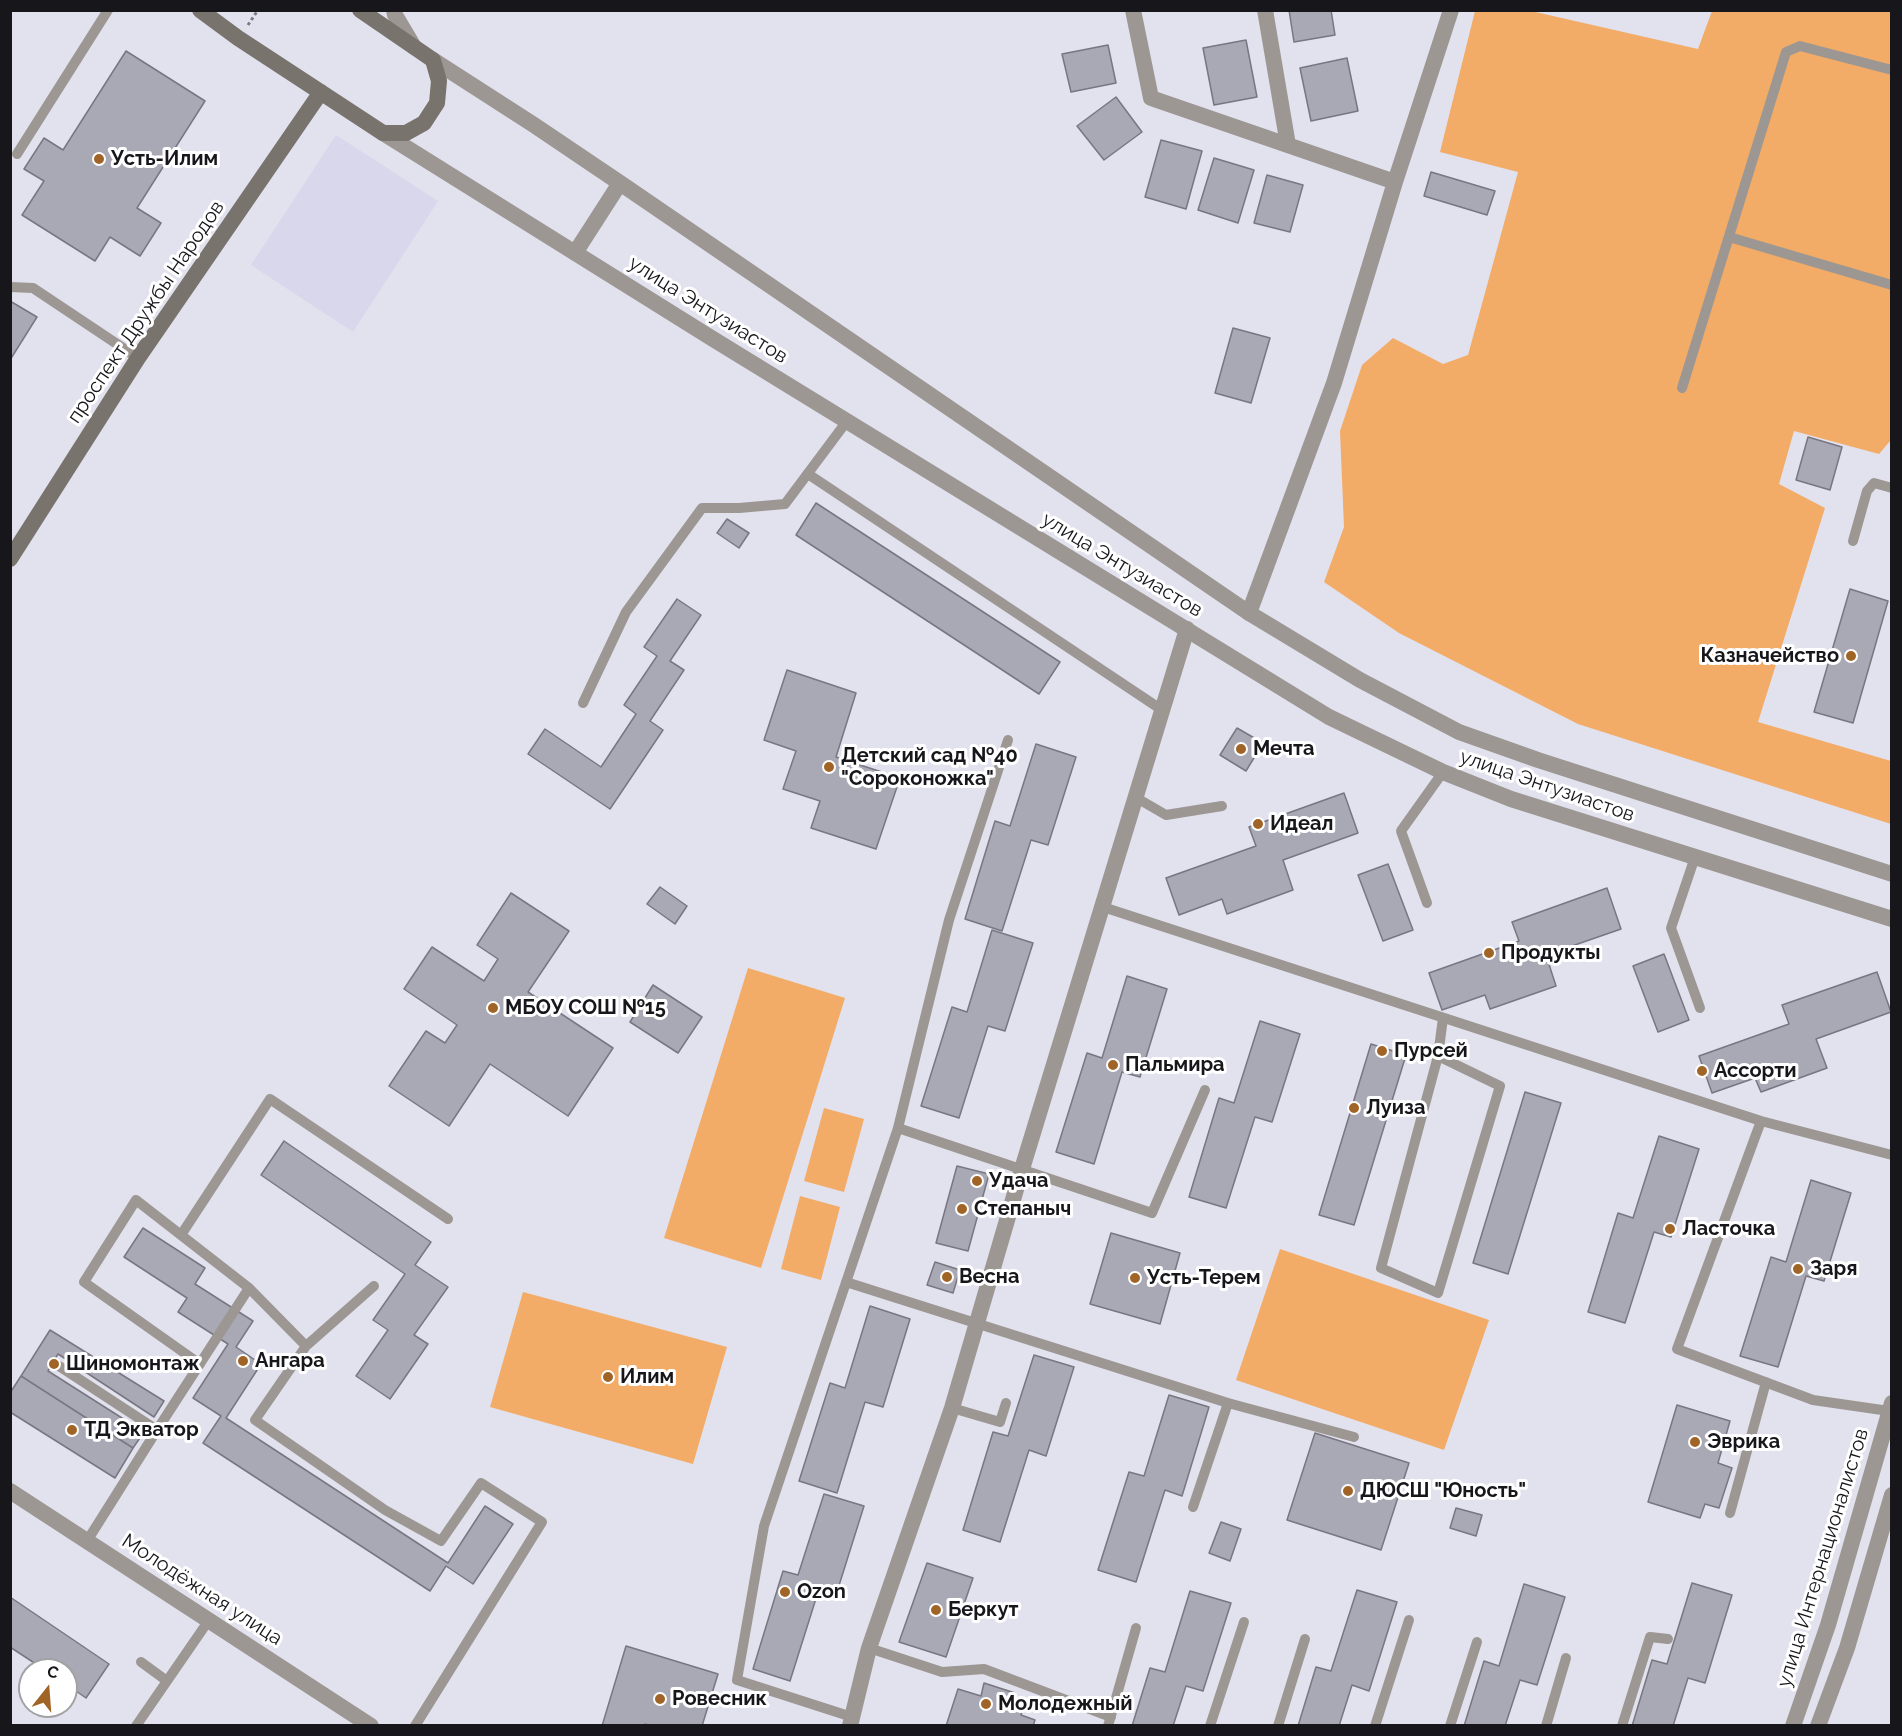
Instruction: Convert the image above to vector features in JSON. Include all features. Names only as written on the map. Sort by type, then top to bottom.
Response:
[{"type":"main road","points":[[200,10],[216,17],[383,133],[406,133],[424,123],[437,103],[438,81],[433,60],[360,10]]},
{"type":"main road","name":"проспект Дружбы Народов","points":[[10,559],[138,358],[321,92]]},
{"type":"street","points":[[394,10],[414,46]]},
{"type":"street","points":[[1133,10],[1151,98],[1395,182]]},
{"type":"street","points":[[1265,10],[1288,145]]},
{"type":"street","points":[[1250,613],[1334,383],[1395,182],[1451,10]]},
{"type":"street","name":"улица Энтузиастов","points":[[433,60],[620,183],[1250,613],[1360,680],[1459,732],[1538,760],[1892,874]]},
{"type":"street","name":"улица Энтузиастов","points":[[383,133],[1329,717],[1443,772],[1511,799],[1892,920]]},
{"type":"street","points":[[575,253],[620,183]]},
{"type":"street","points":[[851,1721],[869,1648],[952,1408],[1022,1169],[1187,629]]},
{"type":"street","name":"улица Интернационалистов","points":[[1793,1725],[1828,1625],[1890,1407]]},
{"type":"street","name":"Молодёжная улица","points":[[10,1491],[371,1725]]},
{"type":"street","points":[[1818,1725],[1847,1648],[1892,1495]]},
{"type":"lane","points":[[16,154],[108,10]]},
{"type":"lane","points":[[1682,388],[1786,52],[1800,46],[1892,70]]},
{"type":"lane","points":[[1729,237],[1892,285]]},
{"type":"lane","points":[[10,287],[33,288],[138,358]]},
{"type":"lane","points":[[583,703],[626,612],[702,508],[785,504],[847,421]]},
{"type":"lane","points":[[808,474],[1162,710]]},
{"type":"lane","points":[[1853,541],[1867,491],[1874,483],[1892,488]]},
{"type":"lane","points":[[851,1721],[737,1680],[764,1526],[898,1128],[949,920],[1008,740]]},
{"type":"lane","points":[[1427,903],[1401,831],[1443,772]]},
{"type":"lane","points":[[1135,797],[1166,815],[1222,806]]},
{"type":"lane","points":[[1695,857],[1671,928],[1700,1008]]},
{"type":"lane","points":[[1103,907],[1761,1121],[1892,1155]]},
{"type":"lane","points":[[1438,1056],[1500,1086],[1438,1293],[1381,1268],[1438,1056],[1443,1018]]},
{"type":"lane","points":[[898,1128],[1152,1213],[1205,1090]]},
{"type":"lane","points":[[181,1235],[270,1099],[448,1219]]},
{"type":"lane","points":[[1761,1121],[1677,1349],[1813,1400],[1890,1407]]},
{"type":"lane","points":[[200,1364],[84,1282],[136,1200],[249,1288],[306,1346]]},
{"type":"lane","points":[[846,1282],[1228,1403],[1354,1437]]},
{"type":"lane","points":[[374,1286],[306,1346],[255,1420],[385,1510],[441,1541],[481,1483],[542,1522],[415,1725]]},
{"type":"lane","points":[[87,1541],[249,1288]]},
{"type":"lane","points":[[59,1366],[157,1430]]},
{"type":"lane","points":[[1730,1513],[1766,1382]]},
{"type":"lane","points":[[952,1408],[1000,1422],[1006,1403]]},
{"type":"lane","points":[[1193,1507],[1228,1403]]},
{"type":"lane","points":[[136,1725],[210,1620]]},
{"type":"lane","points":[[1375,1725],[1409,1620]]},
{"type":"lane","points":[[1210,1725],[1244,1622]]},
{"type":"lane","points":[[869,1648],[942,1672],[984,1669],[1109,1721],[1136,1628]]},
{"type":"lane","points":[[1622,1725],[1650,1637],[1668,1639]]},
{"type":"lane","points":[[1278,1725],[1305,1639]]},
{"type":"lane","points":[[1450,1725],[1477,1642]]},
{"type":"lane","points":[[1546,1725],[1566,1658]]},
{"type":"lane","points":[[141,1662],[167,1681]]},
{"type":"path","points":[[247,26],[258,10]]},
{"type":"shaded area","points":[[1475,11],[1531,11],[1698,49],[1712,11],[1891,11],[1891,440],[1879,454],[1794,431],[1779,484],[1825,508],[1758,722],[1891,761],[1891,824],[1578,724],[1399,633],[1324,582],[1344,527],[1340,431],[1362,365],[1393,338],[1443,364],[1468,355],[1518,172],[1440,152]]},
{"type":"shaded area","points":[[336,135],[438,201],[353,332],[251,265]]},
{"type":"shaded area","points":[[748,968],[845,998],[761,1268],[664,1238]]},
{"type":"shaded area","points":[[824,1108],[864,1119],[844,1192],[804,1181]]},
{"type":"shaded area","points":[[800,1196],[840,1207],[821,1280],[781,1269]]},
{"type":"shaded area","points":[[1280,1249],[1489,1320],[1444,1450],[1236,1380]]},
{"type":"shaded area","name":"Илим","points":[[523,1292],[727,1347],[693,1464],[490,1407]]},
{"type":"building","points":[[1289,10],[1331,10],[1335,35],[1294,42]]},
{"type":"building","points":[[1246,40],[1257,97],[1214,105],[1203,48]]},
{"type":"building","points":[[1108,45],[1116,83],[1071,92],[1062,54]]},
{"type":"building","name":"Усть-Илим","points":[[126,51],[205,101],[137,208],[161,223],[140,256],[110,237],[95,261],[22,215],[44,181],[24,169],[44,138],[63,150]]},
{"type":"building","points":[[1347,58],[1358,111],[1311,121],[1300,68]]},
{"type":"building","points":[[1116,97],[1142,132],[1104,160],[1077,126]]},
{"type":"building","points":[[1161,140],[1202,151],[1186,209],[1145,197]]},
{"type":"building","points":[[1214,158],[1254,170],[1238,223],[1198,210]]},
{"type":"building","points":[[1431,172],[1495,191],[1487,215],[1424,196]]},
{"type":"building","points":[[1267,175],[1303,185],[1290,232],[1254,223]]},
{"type":"building","points":[[10,301],[37,317],[10,360]]},
{"type":"building","points":[[1233,328],[1270,338],[1251,403],[1215,393]]},
{"type":"building","points":[[1808,437],[1842,447],[1830,490],[1796,480]]},
{"type":"building","points":[[816,503],[1060,662],[1039,694],[796,535]]},
{"type":"building","points":[[727,519],[749,533],[739,548],[717,533]]},
{"type":"building","name":"Казначейство","points":[[1850,589],[1888,601],[1853,723],[1814,712]]},
{"type":"building","points":[[677,599],[701,615],[670,661],[684,670],[650,721],[663,730],[610,809],[528,754],[545,729],[601,767],[636,714],[624,705],[657,656],[644,647]]},
{"type":"building","name":"Детский сад №40 \"Сороконожка\"","points":[[787,670],[856,693],[836,757],[900,778],[876,849],[811,828],[820,801],[783,789],[796,751],[764,740]]},
{"type":"building","name":"Мечта","points":[[1237,728],[1263,743],[1246,771],[1220,755]]},
{"type":"building","points":[[1036,744],[1076,757],[1048,845],[1031,840],[1002,931],[965,919],[995,821],[1010,826]]},
{"type":"building","points":[[1344,793],[1358,833],[1283,860],[1293,890],[1227,914],[1222,899],[1179,915],[1166,878],[1256,846],[1249,827]]},
{"type":"building","points":[[1388,864],[1413,930],[1383,941],[1358,875]]},
{"type":"building","points":[[660,887],[687,906],[675,924],[647,904]]},
{"type":"building","points":[[1607,888],[1621,929],[1546,955],[1556,986],[1490,1009],[1485,995],[1442,1010],[1429,973],[1519,941],[1512,922]]},
{"type":"building","name":"МБОУ СОШ №15","points":[[511,893],[569,931],[528,992],[613,1048],[568,1116],[490,1064],[449,1126],[389,1086],[426,1031],[445,1043],[457,1025],[404,989],[432,947],[484,981],[498,959],[477,945]]},
{"type":"building","points":[[992,930],[1033,943],[1005,1031],[988,1026],[959,1118],[921,1106],[952,1007],[967,1012]]},
{"type":"building","points":[[1664,954],[1689,1020],[1658,1032],[1633,966]]},
{"type":"building","points":[[1877,972],[1891,1012],[1816,1039],[1827,1068],[1761,1092],[1755,1078],[1712,1093],[1699,1056],[1789,1024],[1782,1005]]},
{"type":"building","name":"Пальмира","points":[[1127,976],[1167,989],[1140,1077],[1122,1072],[1094,1164],[1056,1152],[1087,1053],[1102,1058]]},
{"type":"building","points":[[653,985],[702,1017],[678,1053],[630,1022]]},
{"type":"building","points":[[1260,1021],[1300,1034],[1272,1122],[1255,1117],[1226,1208],[1189,1197],[1219,1098],[1234,1103]]},
{"type":"building","points":[[1371,1044],[1406,1055],[1354,1225],[1319,1215]]},
{"type":"building","points":[[1525,1092],[1561,1103],[1508,1274],[1473,1263]]},
{"type":"building","points":[[1659,1136],[1699,1149],[1671,1237],[1654,1232],[1625,1323],[1588,1312],[1618,1213],[1633,1218]]},
{"type":"building","points":[[284,1141],[431,1242],[415,1265],[448,1287],[414,1335],[428,1344],[390,1399],[356,1376],[388,1330],[373,1320],[405,1274],[261,1175]]},
{"type":"building","name":"Степаныч","points":[[957,1166],[989,1174],[968,1251],[936,1243]]},
{"type":"building","name":"Заря","points":[[1811,1180],[1851,1193],[1824,1281],[1806,1276],[1778,1367],[1740,1356],[1771,1257],[1786,1262]]},
{"type":"building","points":[[143,1228],[205,1268],[195,1284],[253,1321],[236,1347],[261,1364],[226,1418],[448,1563],[485,1506],[513,1524],[473,1584],[446,1566],[430,1591],[203,1443],[221,1416],[193,1398],[228,1344],[178,1312],[187,1298],[124,1257]]},
{"type":"building","name":"Усть-Терем","points":[[1111,1233],[1180,1253],[1160,1324],[1090,1304]]},
{"type":"building","points":[[935,1262],[960,1270],[953,1293],[927,1285]]},
{"type":"building","points":[[870,1306],[910,1319],[883,1407],[865,1402],[837,1493],[799,1481],[830,1383],[845,1388]]},
{"type":"building","points":[[50,1330],[164,1401],[154,1417],[58,1354],[48,1371],[144,1432],[133,1448],[21,1376]]},
{"type":"building","points":[[1034,1355],[1074,1367],[1046,1456],[1029,1450],[1000,1542],[963,1530],[993,1432],[1008,1436]]},
{"type":"building","name":"ТД Экватор","points":[[21,1376],[133,1448],[115,1478],[10,1412],[10,1393]]},
{"type":"building","points":[[1169,1395],[1209,1407],[1182,1496],[1165,1490],[1136,1582],[1098,1570],[1129,1472],[1144,1476]]},
{"type":"building","name":"Эврика","points":[[1677,1405],[1730,1421],[1718,1463],[1732,1468],[1719,1508],[1705,1504],[1700,1518],[1648,1502]]},
{"type":"building","name":"ДЮСШ \"Юность\"","points":[[1315,1433],[1409,1463],[1381,1550],[1287,1520]]},
{"type":"building","points":[[824,1494],[864,1506],[836,1595],[819,1589],[790,1681],[753,1669],[783,1571],[798,1575]]},
{"type":"building","points":[[1456,1508],[1482,1515],[1476,1536],[1450,1528]]},
{"type":"building","points":[[1221,1522],[1241,1529],[1230,1561],[1209,1553]]},
{"type":"building","name":"Беркут","points":[[927,1563],[973,1578],[946,1657],[899,1642]]},
{"type":"building","points":[[1692,1583],[1732,1595],[1705,1683],[1688,1678],[1673,1726],[1632,1726],[1652,1660],[1667,1664]]},
{"type":"building","points":[[1524,1584],[1565,1597],[1537,1685],[1520,1680],[1505,1726],[1464,1726],[1484,1661],[1499,1666]]},
{"type":"building","points":[[1357,1590],[1397,1602],[1369,1691],[1352,1685],[1339,1726],[1298,1726],[1316,1667],[1331,1671]]},
{"type":"building","points":[[1190,1591],[1231,1603],[1203,1691],[1186,1686],[1173,1726],[1132,1726],[1150,1668],[1165,1672]]},
{"type":"building","points":[[10,1597],[109,1664],[86,1698],[78,1692],[78,1658],[27,1658],[10,1647]]},
{"type":"building","name":"Ровесник","points":[[626,1646],[718,1674],[702,1726],[650,1726],[645,1724],[645,1726],[602,1726]]},
{"type":"building","name":"Молодежный","points":[[984,1683],[1015,1693],[1012,1702],[1024,1705],[1021,1715],[1035,1720],[1033,1726],[946,1726],[958,1689],[981,1696]]},
{"type":"place","name":"Усть-Илим","points":[[99,159]]},
{"type":"place","name":"Казначейство","points":[[1851,656]]},
{"type":"place","name":"Мечта","points":[[1241,749]]},
{"type":"place","name":"Детский сад №40 \"Сороконожка\"","points":[[829,767]]},
{"type":"place","name":"Идеал","points":[[1258,824]]},
{"type":"place","name":"Продукты","points":[[1489,953]]},
{"type":"place","name":"МБОУ СОШ №15","points":[[493,1008]]},
{"type":"place","name":"Пурсей","points":[[1382,1051]]},
{"type":"place","name":"Пальмира","points":[[1113,1065]]},
{"type":"place","name":"Ассорти","points":[[1702,1071]]},
{"type":"place","name":"Луиза","points":[[1354,1108]]},
{"type":"place","name":"Удача","points":[[977,1181]]},
{"type":"place","name":"Степаныч","points":[[962,1209]]},
{"type":"place","name":"Ласточка","points":[[1670,1229]]},
{"type":"place","name":"Заря","points":[[1798,1269]]},
{"type":"place","name":"Весна","points":[[947,1277]]},
{"type":"place","name":"Усть-Терем","points":[[1135,1278]]},
{"type":"place","name":"Ангара","points":[[243,1361]]},
{"type":"place","name":"Шиномонтаж","points":[[54,1364]]},
{"type":"place","name":"Илим","points":[[608,1377]]},
{"type":"place","name":"ТД Экватор","points":[[72,1430]]},
{"type":"place","name":"Эврика","points":[[1695,1442]]},
{"type":"place","name":"ДЮСШ \"Юность\"","points":[[1348,1491]]},
{"type":"place","name":"Ozon","points":[[785,1592]]},
{"type":"place","name":"Беркут","points":[[936,1610]]},
{"type":"place","name":"Ровесник","points":[[660,1699]]},
{"type":"place","name":"Молодежный","points":[[986,1704]]}]
